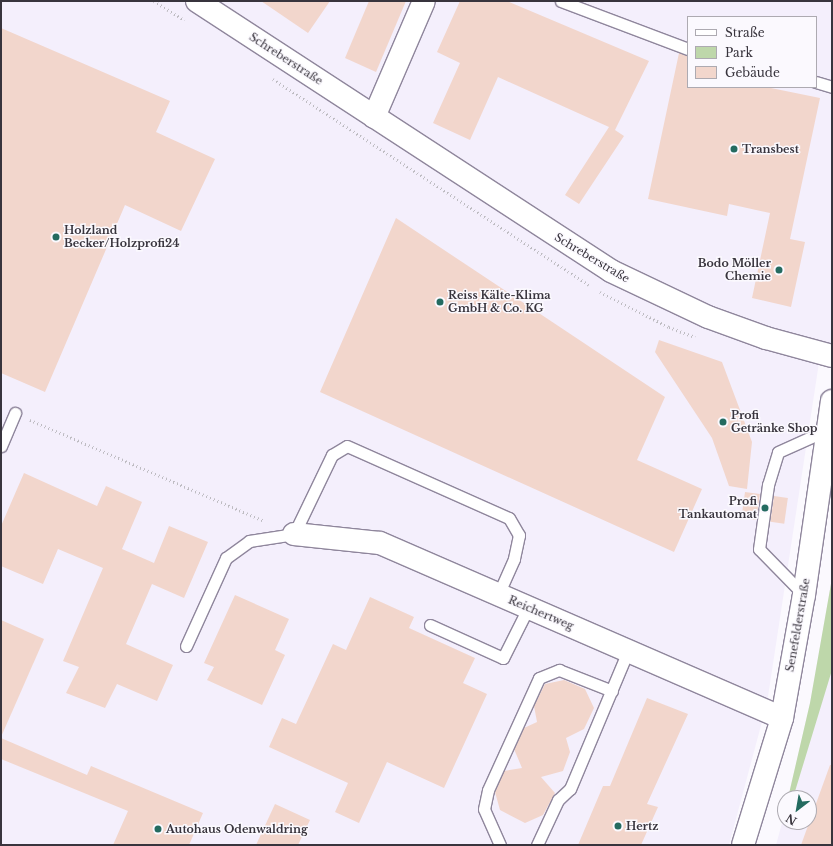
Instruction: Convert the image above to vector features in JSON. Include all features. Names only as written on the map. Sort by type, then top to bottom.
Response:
[{"type":"street","name":"Schreberstraße","points":[[197,1],[570,246],[630,281],[708,317],[766,338],[832,356]]},
{"type":"street","points":[[374,117],[424,1]]},
{"type":"street","name":"Senefelderstraße","points":[[743,845],[782,718],[804,595],[832,401]]},
{"type":"street","name":"Reichertweg","points":[[294,534],[380,543],[782,718]]},
{"type":"lane","points":[[560,1],[687,49]]},
{"type":"lane","points":[[817,82],[832,87]]},
{"type":"lane","points":[[1,446],[15,413]]},
{"type":"lane","points":[[804,595],[759,549],[768,485],[778,452],[827,430]]},
{"type":"lane","points":[[186,646],[226,558],[249,541],[294,534],[332,455],[347,446],[510,518],[519,536],[514,559],[498,595]]},
{"type":"lane","points":[[430,625],[504,658],[528,608]]},
{"type":"lane","points":[[537,845],[558,800],[570,789],[628,651]]},
{"type":"lane","points":[[500,845],[484,809],[488,790],[539,678],[559,670],[612,690]]},
{"type":"path","points":[[15,413],[294,534]]},
{"type":"shaded area","points":[[1,1],[832,1],[832,360],[820,356],[767,703],[729,845],[1,845]]},
{"type":"shaded area","points":[[832,578],[832,845],[776,845],[780,830],[817,830],[817,790],[790,790],[810,703]]},
{"type":"green space","points":[[832,578],[832,670],[795,790],[790,790],[810,703]]},
{"type":"building","points":[[261,1],[330,1],[308,33]]},
{"type":"building","points":[[369,1],[406,1],[376,72],[345,58]]},
{"type":"building","points":[[460,1],[507,1],[649,61],[615,130],[624,136],[579,204],[565,195],[609,127],[498,77],[470,140],[433,123],[460,63],[437,52]]},
{"type":"building","name":"Holzland Becker/Holzprofi24","points":[[1,28],[170,101],[156,132],[215,159],[181,231],[125,205],[45,392],[1,373]]},
{"type":"building","name":"Transbest","points":[[679,53],[687,56],[687,88],[771,88],[820,98],[790,239],[805,242],[791,307],[752,298],[770,213],[729,204],[727,216],[648,199]]},
{"type":"building","name":"Reiss Kälte-Klima GmbH & Co. KG","points":[[396,218],[665,397],[637,460],[702,489],[674,552],[320,392]]},
{"type":"building","name":"Profi Getränke Shop","points":[[659,340],[722,362],[752,442],[747,489],[729,486],[712,438],[655,352]]},
{"type":"building","points":[[24,473],[97,506],[106,486],[142,502],[122,549],[154,563],[169,526],[208,542],[184,598],[152,584],[126,644],[173,665],[157,701],[117,684],[105,708],[66,693],[79,667],[63,661],[103,568],[58,549],[43,584],[1,566],[1,526]]},
{"type":"building","points":[[745,492],[760,494],[756,520],[741,518]]},
{"type":"building","points":[[774,496],[788,498],[784,524],[770,522]]},
{"type":"building","points":[[235,595],[289,619],[275,650],[285,655],[262,705],[207,680],[214,667],[204,663]]},
{"type":"building","points":[[370,597],[414,617],[409,628],[475,658],[463,683],[487,694],[444,788],[387,762],[359,823],[335,812],[348,783],[269,747],[282,718],[296,724],[333,644],[346,650]]},
{"type":"building","points":[[1,620],[44,639],[1,737]]},
{"type":"building","points":[[564,680],[585,689],[594,708],[584,729],[566,738],[570,752],[563,771],[541,777],[555,793],[543,815],[525,823],[500,810],[495,792],[504,771],[522,768],[514,749],[524,728],[537,722],[534,706],[545,684]]},
{"type":"building","points":[[647,698],[688,714],[647,804],[658,807],[641,845],[578,845],[603,786],[610,786]]},
{"type":"building","points":[[1,738],[87,775],[91,766],[203,813],[189,845],[113,845],[128,811],[1,759]]},
{"type":"building","points":[[830,765],[832,765],[832,845],[801,845],[806,830],[817,830],[817,801]]},
{"type":"building","points":[[275,804],[310,820],[298,845],[256,845]]},
{"type":"place","name":"Transbest","points":[[734,149]]},
{"type":"place","name":"Holzland Becker/Holzprofi24","points":[[56,237]]},
{"type":"place","name":"Bodo Möller Chemie","points":[[779,270]]},
{"type":"place","name":"Reiss Kälte-Klima GmbH & Co. KG","points":[[440,302]]},
{"type":"place","name":"Profi Getränke Shop","points":[[723,422]]},
{"type":"place","name":"Profi Tankautomat","points":[[765,508]]},
{"type":"place","name":"Hertz","points":[[618,826]]},
{"type":"place","name":"Autohaus Odenwaldring","points":[[158,829]]}]
